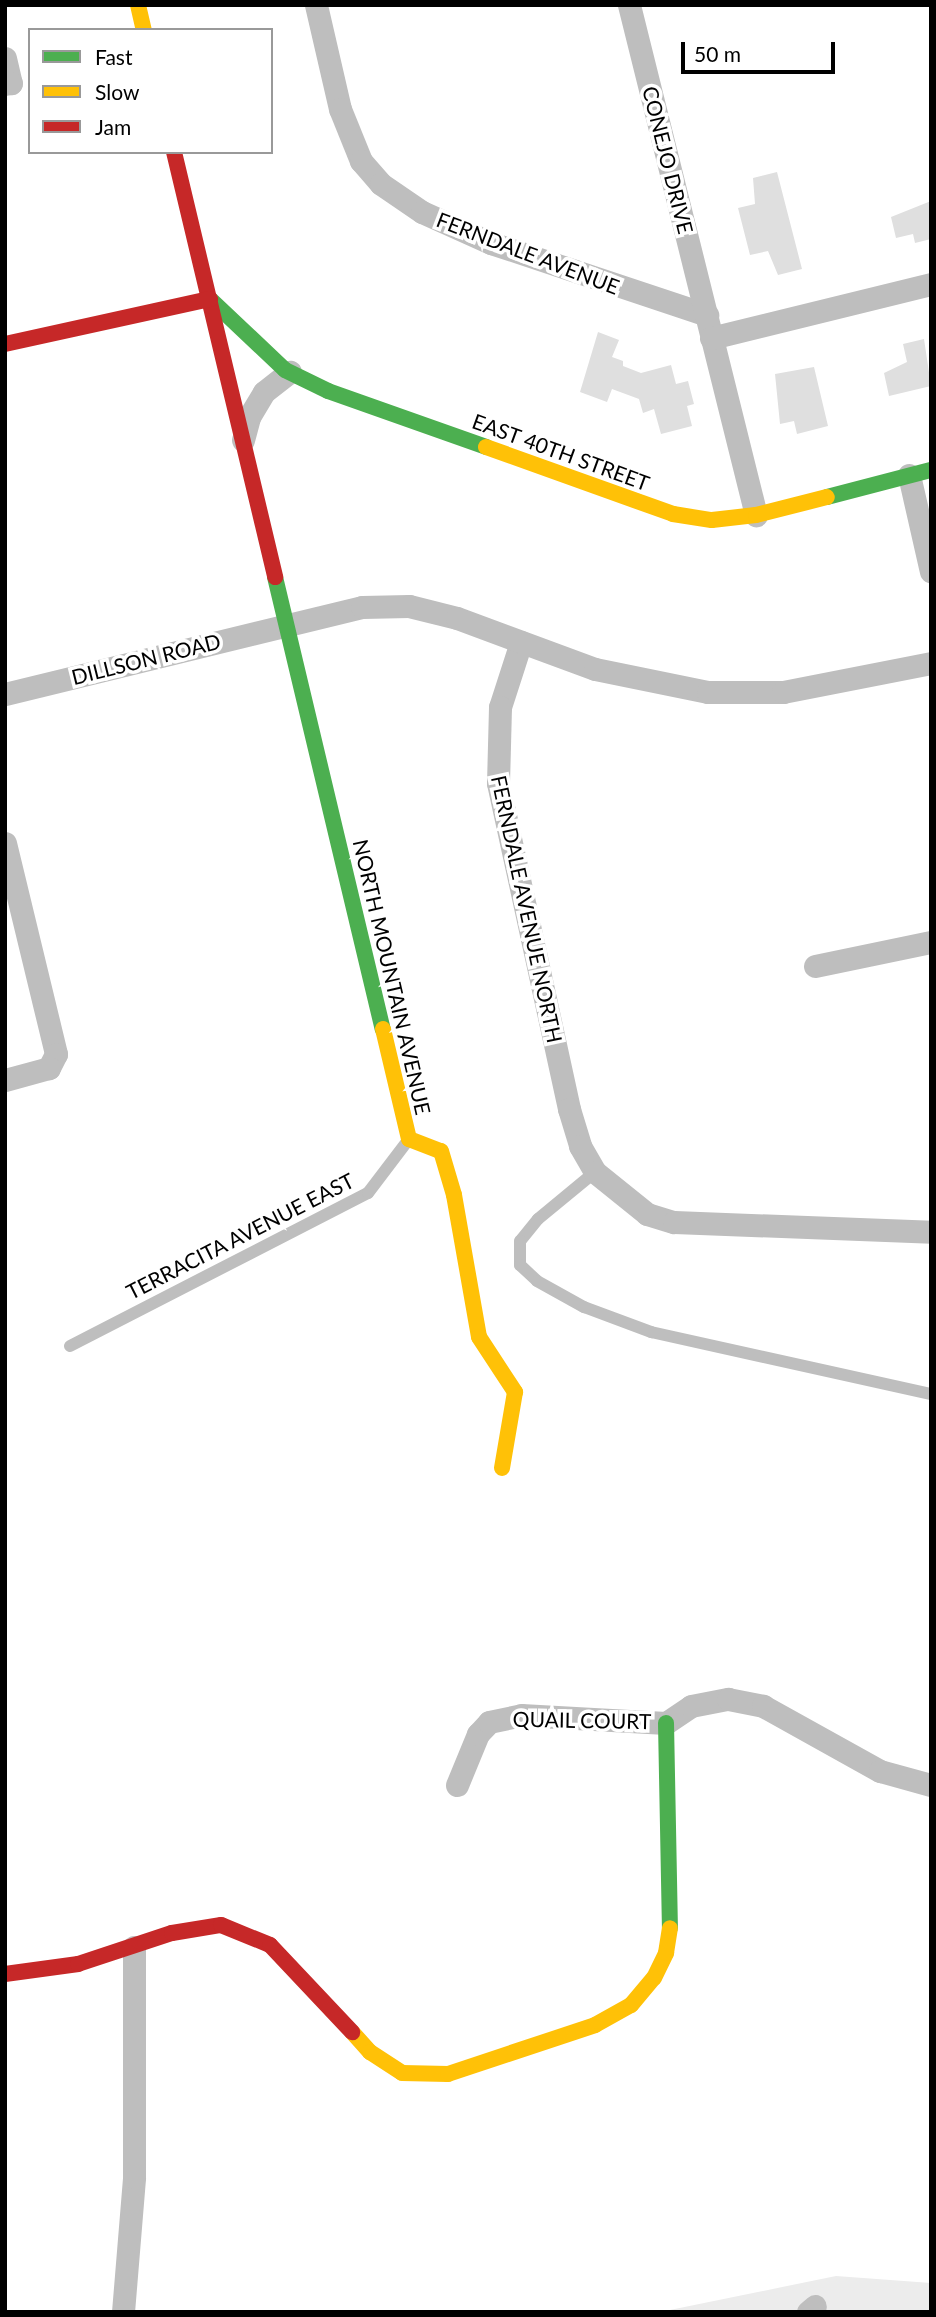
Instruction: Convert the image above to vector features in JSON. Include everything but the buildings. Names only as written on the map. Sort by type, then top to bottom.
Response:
[{"type":"street","points":[[138,5],[144,28]]},
{"type":"street","name":"FERNDALE AVENUE","points":[[316,5],[340,109],[361,161],[381,184],[422,212],[491,243],[707,315]]},
{"type":"street","name":"CONEJO DRIVE","points":[[629,5],[711,338]]},
{"type":"street","points":[[5,58],[8,83]]},
{"type":"street","name":"NORTH MOUNTAIN AVENUE","points":[[174,154],[409,1139],[440,1152],[454,1195],[479,1337],[514,1392],[502,1468]]},
{"type":"street","points":[[756,515],[711,338],[931,284]]},
{"type":"street","points":[[5,344],[210,299]]},
{"type":"street","name":"EAST 40TH STREET","points":[[210,299],[290,372],[328,391],[673,514],[712,520],[756,515],[920,473]]},
{"type":"street","points":[[243,440],[249,418],[264,392],[290,372]]},
{"type":"street","points":[[920,473],[931,572]]},
{"type":"street","name":"DILLSON ROAD","points":[[5,694],[362,607],[409,606],[595,669],[658,684],[744,694],[783,692],[931,663]]},
{"type":"street","name":"FERNDALE AVENUE NORTH","points":[[521,642],[499,707],[498,783],[569,1109],[580,1146],[595,1172]]},
{"type":"street","points":[[5,843],[14,911],[56,1054],[49,1068],[5,1080]]},
{"type":"street","points":[[815,966],[931,942]]},
{"type":"street","points":[[595,1172],[647,1214],[674,1222],[931,1232]]},
{"type":"street","name":"QUAIL COURT","points":[[457,1785],[478,1734],[489,1723],[504,1718],[666,1723],[691,1706],[728,1699],[763,1706],[880,1771],[931,1785]]},
{"type":"street","points":[[9,1975],[78,1964],[203,1926],[221,1925],[255,1936],[298,1974],[370,2052],[402,2073],[448,2074],[595,2025],[631,2005],[654,1978],[666,1953],[673,1912],[666,1723]]},
{"type":"street","points":[[122,2312],[134,2177],[134,1947]]},
{"type":"lane","name":"TERRACITA AVENUE EAST","points":[[70,1346],[368,1194],[409,1139]]},
{"type":"lane","points":[[595,1172],[538,1219],[520,1241],[520,1265],[537,1281],[584,1307],[651,1332],[931,1394]]},
{"type":"shaded area","points":[[836,2276],[931,2283],[931,2312],[660,2312]]},
{"type":"traffic: fast","points":[[210,299],[285,370],[328,391],[486,447]]},
{"type":"traffic: fast","points":[[827,497],[931,470]]},
{"type":"traffic: fast","points":[[275,577],[383,1029]]},
{"type":"traffic: fast","points":[[666,1723],[670,1928]]},
{"type":"traffic: slow","points":[[138,5],[144,28]]},
{"type":"traffic: slow","points":[[486,447],[673,514],[712,520],[756,515],[827,497]]},
{"type":"traffic: slow","points":[[383,1029],[409,1139],[441,1151],[454,1195],[479,1337],[515,1392],[502,1468]]},
{"type":"traffic: slow","points":[[352,2032],[370,2052],[402,2073],[448,2074],[595,2025],[631,2005],[654,1978],[666,1953],[670,1928]]},
{"type":"traffic: jam","points":[[174,154],[275,577]]},
{"type":"traffic: jam","points":[[5,344],[210,299]]},
{"type":"traffic: jam","points":[[5,1974],[78,1964],[172,1933],[221,1925],[270,1945],[352,2032]]}]
